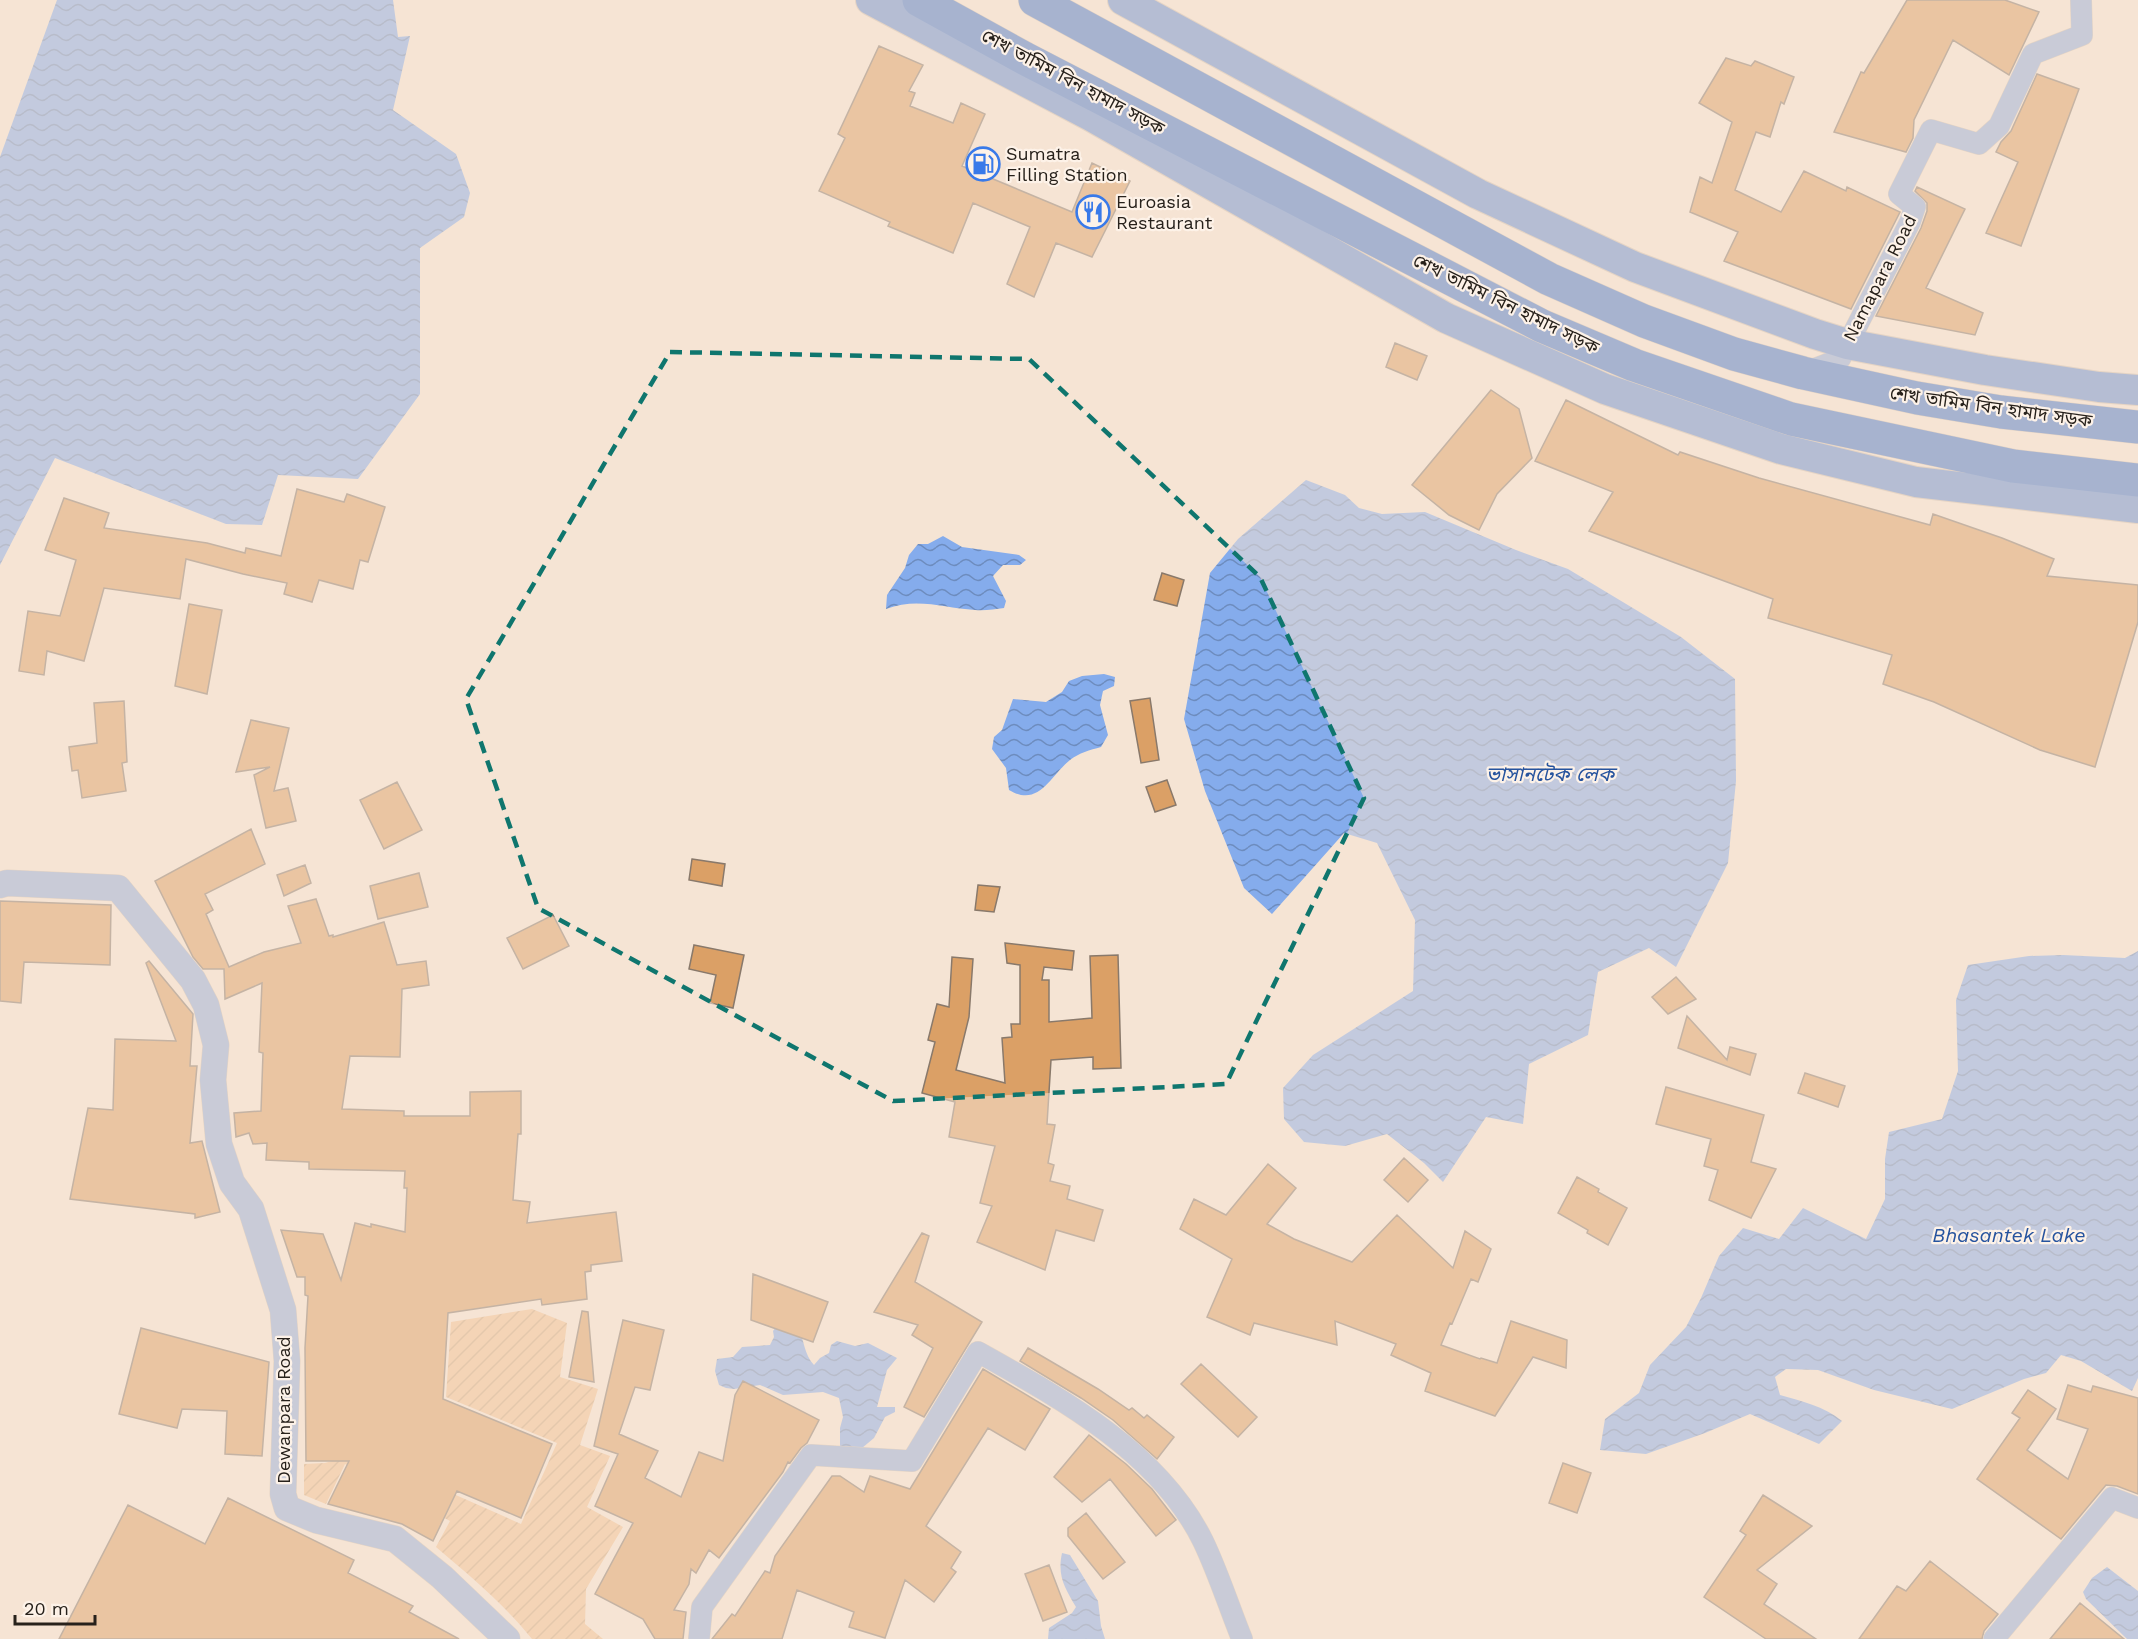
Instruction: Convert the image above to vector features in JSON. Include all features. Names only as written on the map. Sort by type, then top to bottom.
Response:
[{"type":"main road","points":[[871,0],[1091,116],[1446,318],[1605,389],[1781,449],[1916,482],[2138,508]]},
{"type":"main road","name":"শেখ তামিম বিন হামাদ সড়ক","points":[[919,0],[1024,58],[1532,321],[1634,365],[1791,419],[2013,466],[2138,480]]},
{"type":"main road","name":"শেখ তামিম বিন হামাদ সড়ক","points":[[1035,0],[1549,279],[1644,321],[1734,354],[1803,373],[2001,412],[2138,427]]},
{"type":"main road","points":[[1123,0],[1478,194],[1635,267],[1815,334],[1848,344],[1985,370],[2099,387],[2138,390]]},
{"type":"street","name":"Namapara Road","points":[[1803,373],[1840,359],[1848,344],[1910,222],[1915,207],[1899,194],[1931,130],[1979,144],[1999,126],[2033,54],[2082,35],[2081,0]]},
{"type":"street","name":"Dewanpara Road","points":[[0,885],[118,888],[193,980],[206,1005],[216,1045],[213,1080],[219,1144],[232,1183],[251,1209],[283,1310],[287,1361],[283,1494],[287,1508],[316,1520],[395,1539],[442,1577],[507,1639]]},
{"type":"street","points":[[699,1639],[702,1607],[811,1455],[912,1461],[978,1352],[1062,1399],[1102,1428],[1130,1450],[1176,1498],[1203,1540],[1242,1639]]},
{"type":"street","points":[[1994,1639],[2112,1498],[2138,1508]]},
{"type":"highlighted area","points":[[670,352],[1029,359],[1260,577],[1364,798],[1226,1084],[893,1101],[538,908],[466,699]]},
{"type":"shaded area","points":[[532,1309],[567,1323],[560,1377],[598,1389],[580,1445],[610,1456],[587,1507],[623,1527],[586,1589],[585,1624],[603,1639],[532,1639],[474,1579],[436,1547],[450,1521],[345,1464],[326,1504],[304,1495],[304,1464],[325,1463],[346,1457],[397,1469],[521,1524],[557,1443],[446,1397],[451,1322]]},
{"type":"water","points":[[57,0],[393,0],[398,37],[410,36],[393,110],[456,154],[470,193],[464,217],[420,248],[420,394],[358,479],[278,475],[262,525],[226,524],[55,458],[0,565],[0,157]]},
{"type":"water","name":"ভাসানটেক লেক","points":[[1306,480],[1345,495],[1359,508],[1382,514],[1425,512],[1568,569],[1681,637],[1735,679],[1736,781],[1728,863],[1676,967],[1649,948],[1598,972],[1588,1035],[1529,1064],[1523,1124],[1486,1117],[1443,1182],[1424,1163],[1387,1134],[1345,1146],[1304,1142],[1284,1119],[1283,1088],[1313,1055],[1413,991],[1415,920],[1377,843],[1344,833],[1272,914],[1244,888],[1205,791],[1184,719],[1210,573],[1238,539]]},
{"type":"water","points":[[943,536],[962,547],[1019,555],[1026,560],[1020,565],[1003,565],[993,576],[1006,601],[1004,608],[979,610],[909,604],[886,609],[887,595],[905,568],[909,555],[918,544],[928,544]]},
{"type":"water","points":[[1104,674],[1115,677],[1114,686],[1103,691],[1100,705],[1108,735],[1101,747],[1073,758],[1036,793],[1019,795],[1009,790],[1006,768],[992,749],[994,737],[1002,730],[1013,699],[1046,702],[1062,692],[1069,681],[1082,676]]},
{"type":"water","name":"Bhasantek Lake","points":[[2138,951],[2138,1378],[2132,1391],[2081,1361],[2061,1355],[2046,1373],[2024,1379],[1952,1409],[1874,1390],[1818,1370],[1786,1369],[1775,1377],[1780,1395],[1820,1408],[1842,1421],[1819,1444],[1750,1414],[1646,1454],[1600,1450],[1605,1419],[1639,1393],[1650,1365],[1686,1327],[1719,1256],[1743,1228],[1779,1239],[1803,1208],[1866,1239],[1885,1199],[1885,1159],[1889,1132],[1942,1119],[1958,1071],[1956,1000],[1968,965],[2029,956],[2125,958]]},
{"type":"water","points":[[780,1322],[798,1326],[806,1352],[814,1365],[829,1353],[831,1345],[837,1341],[855,1346],[868,1343],[897,1358],[887,1370],[877,1407],[895,1407],[895,1412],[885,1417],[874,1438],[856,1453],[840,1449],[840,1428],[843,1417],[839,1398],[823,1392],[783,1395],[760,1385],[734,1389],[719,1385],[715,1371],[717,1359],[733,1357],[742,1347],[770,1345],[774,1337],[773,1331]]},
{"type":"water","points":[[1062,1553],[1070,1555],[1098,1601],[1105,1639],[1048,1639],[1049,1628],[1072,1613],[1076,1607],[1065,1588],[1061,1575]]},
{"type":"water","points":[[2107,1567],[2138,1591],[2138,1639],[2127,1639],[2086,1599],[2083,1592],[2092,1578]]},
{"type":"building","points":[[1907,0],[2005,0],[2039,12],[2009,75],[1953,40],[1914,120],[1913,138],[1906,152],[1834,132],[1861,72],[1864,73]]},
{"type":"building","points":[[879,46],[923,65],[909,91],[915,93],[910,106],[953,123],[961,103],[985,114],[962,166],[1072,212],[1092,163],[1130,181],[1092,257],[1056,243],[1034,297],[1007,284],[1030,227],[973,203],[953,253],[888,226],[890,222],[819,191],[845,138],[838,134]]},
{"type":"building","points":[[1726,58],[1751,66],[1755,61],[1794,77],[1784,104],[1781,102],[1770,137],[1756,132],[1735,190],[1781,212],[1804,171],[1846,191],[1847,187],[1900,212],[1851,309],[1724,261],[1738,232],[1690,212],[1700,177],[1712,183],[1732,122],[1699,103]]},
{"type":"building","points":[[2037,74],[2079,89],[2021,246],[1986,233],[2018,162],[1996,152],[2011,131]]},
{"type":"building","points":[[1917,187],[1965,209],[1926,288],[1983,313],[1975,335],[1876,316],[1921,228],[1927,211],[1927,203],[1915,191]]},
{"type":"building","points":[[1395,343],[1427,356],[1417,380],[1386,367]]},
{"type":"building","points":[[1491,390],[1519,409],[1532,458],[1497,494],[1479,530],[1449,515],[1412,485]]},
{"type":"building","points":[[1566,400],[1678,455],[1680,452],[1759,478],[1930,525],[1933,514],[2002,538],[2054,559],[2047,576],[2138,585],[2138,622],[2095,767],[2040,750],[1934,702],[1883,684],[1892,655],[1768,618],[1773,599],[1589,531],[1613,492],[1535,461]]},
{"type":"building","points":[[297,489],[344,502],[347,494],[385,507],[368,562],[360,560],[353,589],[319,580],[312,602],[284,594],[287,583],[186,559],[180,599],[104,588],[84,661],[47,651],[44,675],[19,671],[28,611],[60,616],[76,560],[45,550],[64,498],[109,513],[104,528],[207,543],[245,553],[246,548],[281,556]]},
{"type":"building","points":[[1162,573],[1184,580],[1177,606],[1154,600]]},
{"type":"building","points":[[189,604],[222,610],[207,694],[175,686]]},
{"type":"building","points":[[1150,698],[1159,760],[1141,763],[1130,701]]},
{"type":"building","points":[[124,701],[127,762],[122,763],[126,791],[82,798],[78,770],[72,771],[69,747],[97,743],[94,703]]},
{"type":"building","points":[[251,720],[289,728],[274,791],[288,788],[296,821],[266,828],[254,775],[270,767],[236,772]]},
{"type":"building","points":[[1167,780],[1176,805],[1155,812],[1146,787]]},
{"type":"building","points":[[397,782],[422,830],[384,849],[360,800]]},
{"type":"building","points":[[251,829],[265,864],[205,894],[213,910],[206,914],[229,967],[264,952],[301,943],[288,906],[316,899],[329,936],[333,935],[333,937],[384,922],[397,965],[426,961],[429,985],[402,989],[400,1057],[350,1056],[342,1109],[404,1111],[404,1116],[470,1116],[470,1092],[521,1091],[521,1134],[518,1134],[513,1200],[530,1202],[527,1223],[616,1212],[622,1261],[591,1265],[591,1271],[585,1272],[587,1299],[542,1305],[541,1299],[448,1313],[443,1399],[552,1444],[521,1518],[457,1491],[433,1541],[402,1524],[328,1504],[349,1461],[306,1461],[305,1348],[308,1296],[305,1295],[305,1277],[297,1277],[281,1230],[323,1234],[341,1280],[355,1223],[371,1227],[371,1224],[405,1232],[407,1188],[404,1188],[405,1171],[309,1169],[309,1162],[266,1160],[267,1143],[253,1144],[249,1133],[236,1137],[234,1113],[261,1111],[263,1053],[259,1052],[262,983],[225,999],[224,969],[203,969],[193,957],[155,881]]},
{"type":"building","points":[[692,859],[725,864],[722,886],[689,880]]},
{"type":"building","points":[[305,865],[311,883],[284,896],[277,875]]},
{"type":"building","points":[[419,873],[428,907],[378,919],[370,886]]},
{"type":"building","points":[[978,885],[1000,887],[994,912],[975,910]]},
{"type":"building","points":[[0,901],[111,905],[110,965],[24,962],[21,1003],[0,1001]]},
{"type":"building","points":[[553,915],[569,946],[523,969],[507,938]]},
{"type":"building","points":[[1005,943],[1074,951],[1072,970],[1044,967],[1042,980],[1049,980],[1049,1022],[1092,1018],[1090,956],[1118,955],[1121,1068],[1093,1069],[1093,1057],[1051,1060],[1047,1124],[1055,1125],[1048,1163],[1054,1165],[1050,1181],[1070,1186],[1067,1199],[1103,1210],[1094,1241],[1056,1230],[1045,1270],[977,1242],[992,1206],[980,1203],[995,1146],[949,1137],[955,1102],[922,1093],[935,1042],[928,1040],[937,1004],[949,1007],[952,957],[973,959],[969,1017],[956,1070],[1005,1083],[1002,1038],[1012,1037],[1011,1024],[1020,1024],[1020,965],[1007,963]]},
{"type":"building","points":[[694,945],[744,955],[733,1008],[710,1003],[716,975],[689,969]]},
{"type":"building","points":[[149,961],[193,1014],[190,1066],[197,1066],[190,1143],[202,1141],[220,1212],[195,1218],[195,1214],[70,1199],[88,1108],[113,1110],[115,1039],[176,1041],[146,963]]},
{"type":"building","points":[[1676,977],[1696,999],[1668,1014],[1652,997]]},
{"type":"building","points":[[1687,1016],[1727,1060],[1730,1047],[1756,1054],[1750,1075],[1678,1048]]},
{"type":"building","points":[[1805,1073],[1845,1086],[1838,1107],[1798,1093]]},
{"type":"building","points":[[1666,1087],[1764,1115],[1751,1162],[1776,1169],[1751,1218],[1709,1200],[1718,1170],[1704,1166],[1711,1139],[1656,1124]]},
{"type":"building","points":[[1404,1158],[1428,1180],[1408,1202],[1384,1180]]},
{"type":"building","points":[[1268,1164],[1296,1188],[1267,1224],[1294,1239],[1352,1262],[1397,1215],[1453,1268],[1465,1231],[1491,1249],[1478,1282],[1471,1279],[1441,1345],[1497,1363],[1511,1321],[1567,1340],[1566,1368],[1533,1357],[1495,1416],[1425,1391],[1431,1373],[1391,1355],[1396,1344],[1335,1321],[1337,1345],[1254,1323],[1250,1335],[1207,1317],[1232,1259],[1180,1229],[1194,1199],[1226,1215]]},
{"type":"building","points":[[1577,1177],[1627,1208],[1608,1245],[1587,1233],[1588,1230],[1558,1213]]},
{"type":"building","points":[[922,1233],[929,1236],[915,1282],[982,1322],[924,1417],[904,1407],[933,1348],[912,1335],[918,1325],[874,1312]]},
{"type":"building","points":[[753,1274],[828,1302],[813,1342],[751,1320]]},
{"type":"building","points":[[582,1311],[588,1312],[594,1382],[569,1377]]},
{"type":"building","points":[[623,1320],[664,1330],[650,1390],[635,1387],[619,1434],[658,1451],[645,1478],[681,1497],[699,1452],[723,1461],[735,1395],[743,1381],[819,1420],[807,1443],[790,1463],[788,1462],[719,1558],[709,1550],[696,1573],[691,1569],[689,1584],[674,1610],[686,1612],[683,1639],[655,1639],[643,1619],[595,1594],[633,1523],[595,1506],[618,1454],[594,1446]]},
{"type":"building","points":[[141,1328],[269,1362],[262,1456],[225,1454],[227,1411],[182,1409],[177,1428],[119,1414]]},
{"type":"building","points":[[1028,1348],[1129,1410],[1132,1408],[1144,1418],[1147,1415],[1174,1437],[1157,1459],[1113,1420],[1020,1361]]},
{"type":"building","points":[[1201,1364],[1257,1417],[1238,1437],[1181,1384]]},
{"type":"building","points":[[983,1369],[1050,1409],[1025,1450],[988,1428],[926,1526],[961,1552],[951,1568],[956,1572],[934,1602],[905,1580],[885,1638],[849,1627],[854,1612],[797,1590],[782,1639],[712,1639],[732,1614],[735,1616],[765,1571],[770,1573],[775,1556],[832,1476],[840,1476],[864,1492],[870,1476],[910,1489]]},
{"type":"building","points":[[2068,1385],[2091,1392],[2093,1386],[2138,1398],[2138,1494],[2117,1486],[2106,1485],[2061,1539],[1977,1479],[2020,1418],[2012,1413],[2028,1390],[2056,1409],[2027,1450],[2068,1479],[2088,1429],[2057,1419]]},
{"type":"building","points":[[1089,1435],[1126,1464],[1152,1489],[1176,1520],[1156,1536],[1110,1479],[1082,1502],[1054,1477]]},
{"type":"building","points":[[1563,1463],[1591,1473],[1577,1513],[1549,1503]]},
{"type":"building","points":[[1763,1495],[1812,1526],[1757,1570],[1777,1584],[1764,1604],[1816,1639],[1766,1639],[1704,1597],[1746,1535],[1740,1531]]},
{"type":"building","points":[[228,1498],[354,1560],[348,1573],[413,1606],[409,1612],[459,1639],[59,1639],[128,1505],[205,1544]]},
{"type":"building","points":[[1086,1513],[1125,1562],[1103,1579],[1068,1536],[1068,1528]]},
{"type":"building","points":[[1930,1561],[1998,1614],[1984,1631],[1982,1639],[1859,1639],[1897,1586],[1906,1591]]},
{"type":"building","points":[[1049,1565],[1067,1612],[1043,1621],[1025,1574]]},
{"type":"building","points":[[2080,1603],[2124,1639],[2050,1639]]},
{"type":"place","name":"Sumatra Filling Station","points":[[983,164]]},
{"type":"place","name":"Euroasia Restaurant","points":[[1093,212]]}]
